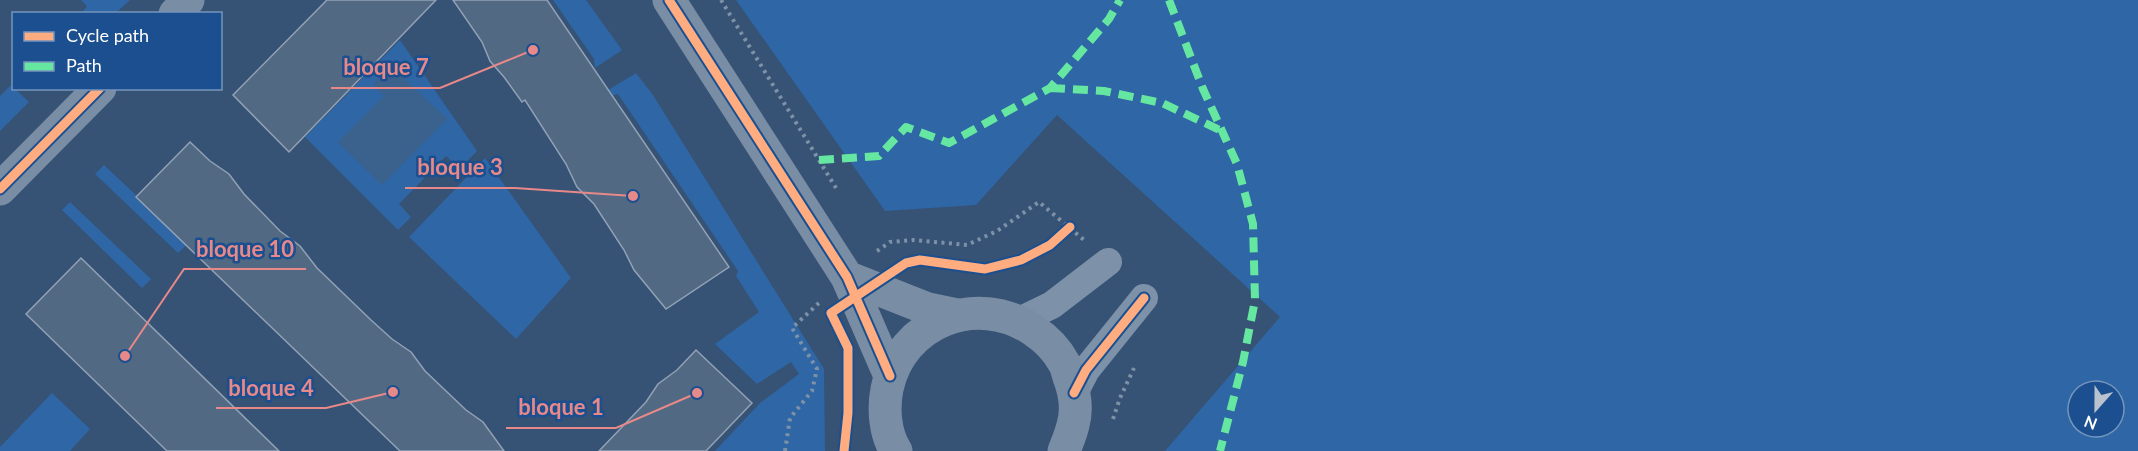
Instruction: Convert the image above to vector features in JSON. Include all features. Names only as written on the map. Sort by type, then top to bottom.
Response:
[{"type":"street","points":[[177,12],[188,0]]},
{"type":"street","points":[[669,0],[847,277],[890,376]]},
{"type":"street","points":[[0,189],[98,90]]},
{"type":"street","points":[[1019,321],[1052,305],[1108,262]]},
{"type":"street","points":[[847,277],[928,309],[957,315]]},
{"type":"street","points":[[1074,393],[1086,370],[1144,298]]},
{"type":"street","points":[[894,450],[886,424],[885,400],[890,376],[901,355],[916,337],[935,324],[957,315],[988,312],[1019,321],[1045,338],[1064,362],[1074,393],[1074,423],[1065,451]]},
{"type":"path","points":[[721,0],[842,197]]},
{"type":"path","points":[[785,451],[790,418],[812,391],[817,369],[792,327],[875,252],[870,243]]},
{"type":"shaded area","points":[[81,0],[130,0],[117,12],[82,12],[87,6]]},
{"type":"shaded area","points":[[553,0],[586,0],[622,50],[595,68],[594,59]]},
{"type":"shaded area","points":[[736,0],[2138,0],[2138,451],[1165,451],[1280,317],[1057,115],[976,205],[885,211]]},
{"type":"shaded area","points":[[400,40],[477,151],[460,169],[446,156],[399,204],[411,217],[398,230],[305,137]]},
{"type":"shaded area","points":[[391,66],[447,119],[382,185],[338,142],[384,96],[373,84]]},
{"type":"shaded area","points":[[636,73],[653,95],[824,369],[825,451],[715,451],[760,403],[799,374],[791,362],[757,384],[715,344],[759,312],[736,276],[738,271],[618,94],[611,96],[608,90]]},
{"type":"shaded area","points":[[11,85],[12,90],[16,90],[29,102],[0,131],[0,96]]},
{"type":"shaded area","points":[[485,158],[571,278],[516,339],[409,237]]},
{"type":"shaded area","points":[[104,165],[188,244],[178,253],[95,174]]},
{"type":"shaded area","points":[[70,202],[151,279],[142,288],[62,210]]},
{"type":"shaded area","points":[[52,393],[90,429],[70,451],[0,451],[0,447]]},
{"type":"building","points":[[327,0],[436,0],[289,152],[233,95]]},
{"type":"building","points":[[453,0],[547,0],[729,267],[666,309],[634,270],[624,250],[594,204],[577,187],[566,164],[525,100],[522,102],[490,61],[482,42]]},
{"type":"building","points":[[190,142],[210,161],[229,174],[244,194],[280,231],[300,246],[317,268],[392,339],[411,352],[425,371],[466,410],[483,422],[504,451],[400,451],[136,197]]},
{"type":"building","points":[[81,258],[279,451],[167,451],[26,314]]},
{"type":"building","points":[[696,350],[752,403],[706,451],[599,451],[646,402],[658,384],[677,370]]},
{"type":"marked path","points":[[819,160],[879,156],[906,127],[949,143],[1050,88],[1109,19],[1120,0]]},
{"type":"marked path","points":[[1169,0],[1203,89],[1237,164],[1253,224],[1255,300],[1243,362],[1220,451]]},
{"type":"marked path","points":[[1050,88],[1104,91],[1162,103],[1222,131]]},
{"type":"cycle path","points":[[669,0],[847,277],[890,376]]},
{"type":"cycle path","points":[[0,189],[98,90]]},
{"type":"cycle path","points":[[844,451],[848,413],[848,348],[831,313],[906,263],[920,260],[985,269],[1021,260],[1050,245],[1070,227]]},
{"type":"cycle path","points":[[1074,393],[1086,370],[1144,298]]},
{"type":"place","name":"bloque 7","points":[[533,50]]},
{"type":"place","name":"bloque 3","points":[[633,196]]},
{"type":"place","name":"bloque 10","points":[[125,356]]},
{"type":"place","name":"bloque 4","points":[[393,392]]},
{"type":"place","name":"bloque 1","points":[[697,393]]}]
